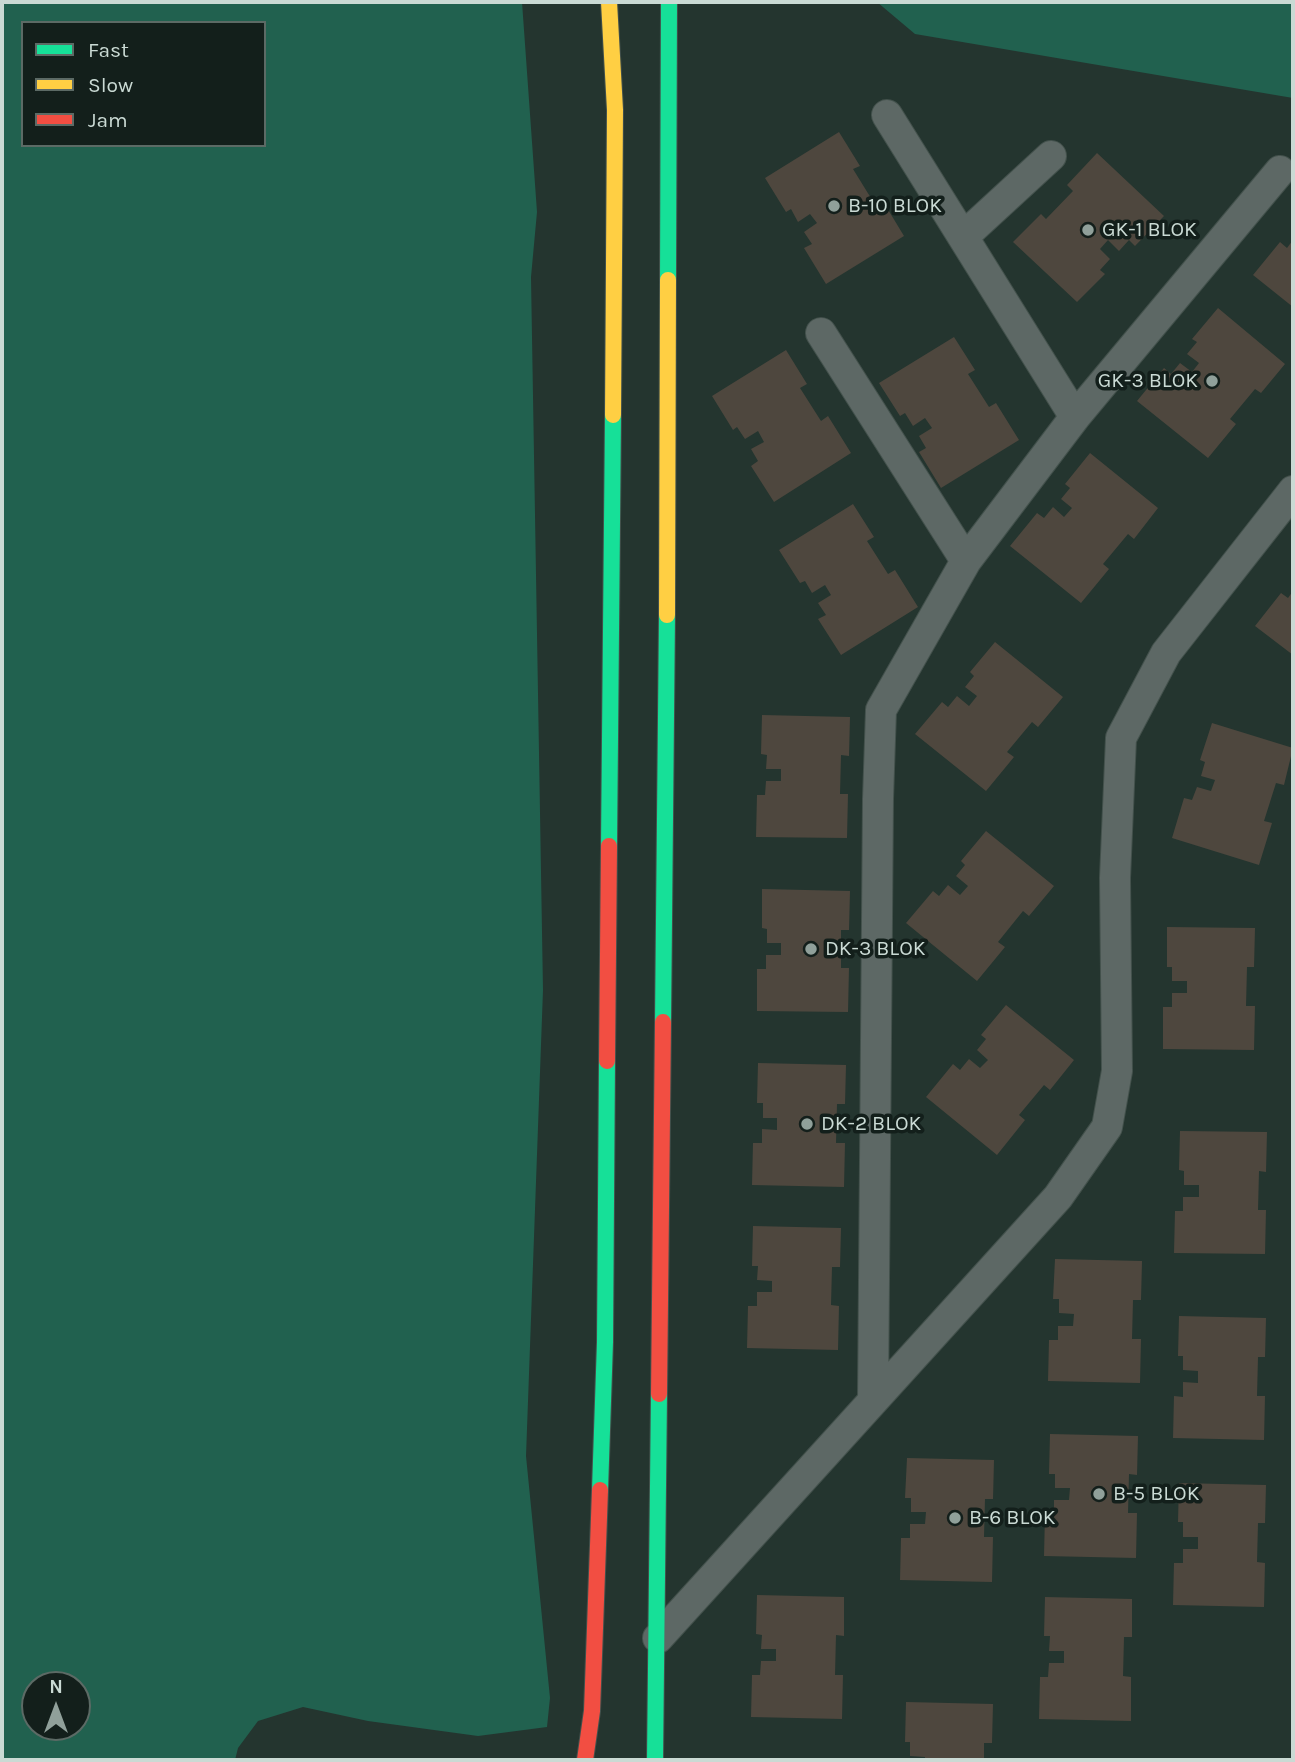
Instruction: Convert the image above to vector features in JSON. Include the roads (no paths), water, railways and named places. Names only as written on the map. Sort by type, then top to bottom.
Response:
[{"type":"street","points":[[585,1760],[592,1711],[605,1342],[615,124],[609,2]]},
{"type":"street","points":[[655,1760],[667,644],[669,2]]},
{"type":"street","points":[[887,115],[1075,417]]},
{"type":"street","points":[[963,237],[1051,156]]},
{"type":"street","points":[[873,1401],[881,710],[966,561],[1075,417],[1280,172]]},
{"type":"street","points":[[821,333],[966,561]]},
{"type":"street","points":[[658,1638],[1058,1197],[1107,1127],[1117,1071],[1115,878],[1121,738],[1166,653],[1293,491]]},
{"type":"place","name":"B-10 BLOK","points":[[834,206]]},
{"type":"place","name":"GK-1 BLOK","points":[[1088,230]]},
{"type":"place","name":"GK-3 BLOK","points":[[1212,381]]},
{"type":"place","name":"DK-3 BLOK","points":[[811,949]]},
{"type":"place","name":"DK-2 BLOK","points":[[807,1124]]},
{"type":"place","name":"B-5 BLOK","points":[[1099,1494]]},
{"type":"place","name":"B-6 BLOK","points":[[955,1518]]}]
